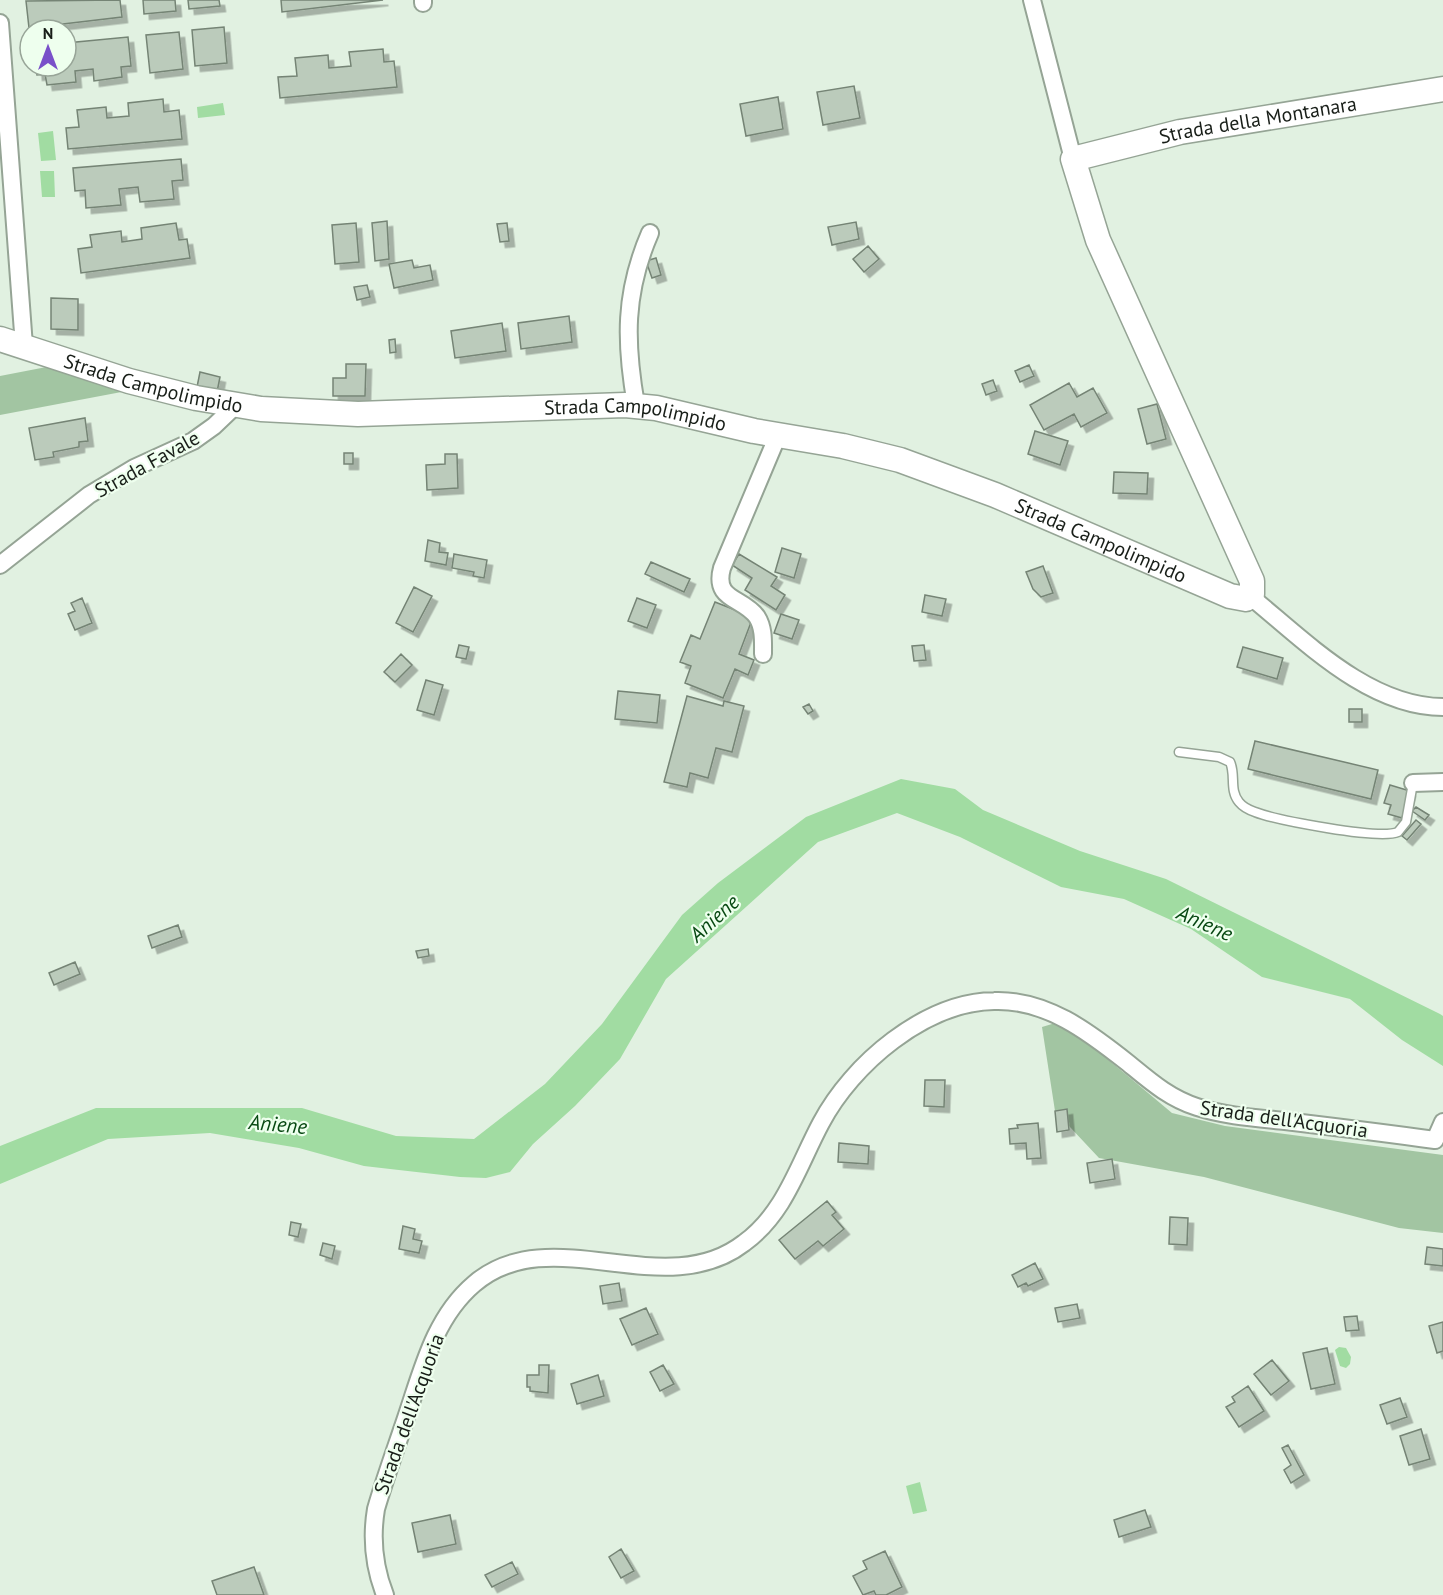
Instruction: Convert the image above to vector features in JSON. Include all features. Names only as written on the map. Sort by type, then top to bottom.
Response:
[{"type":"street","points":[[1032,0],[1073,159],[1098,240],[1252,581],[1251,597],[1348,674],[1403,702],[1428,707],[1443,707]]},
{"type":"street","points":[[0,23],[24,346]]},
{"type":"street","name":"Strada della Montanara","points":[[1073,159],[1196,129],[1443,89]]},
{"type":"street","points":[[636,405],[629,354],[629,309],[634,274],[650,232]]},
{"type":"street","name":"Strada Campolimpido","points":[[0,339],[129,381],[236,405],[272,410],[358,414],[604,404],[636,405],[777,435],[843,446],[909,463],[994,495],[1230,596],[1243,599],[1251,597]]},
{"type":"street","name":"Strada Favale","points":[[0,565],[89,495],[134,468],[193,441],[214,426],[236,405]]},
{"type":"street","points":[[763,654],[763,632],[758,619],[751,611],[725,593],[720,578],[722,568],[777,435]]},
{"type":"street","points":[[1413,783],[1443,782]]},
{"type":"street","name":"Strada dell'Acquoria","points":[[385,1595],[377,1570],[372,1534],[376,1509],[432,1342],[446,1317],[470,1288],[494,1271],[530,1259],[551,1258],[672,1267],[706,1261],[734,1251],[765,1225],[780,1206],[821,1123],[845,1086],[877,1055],[922,1021],[938,1013],[984,1001],[1032,1004],[1060,1017],[1106,1047],[1164,1092],[1198,1108],[1225,1114],[1439,1141]]},
{"type":"street","points":[[1439,1141],[1443,1122]]},
{"type":"lane","points":[[1179,752],[1219,757],[1230,762],[1234,794],[1240,803],[1252,811],[1327,828],[1381,835],[1398,832],[1406,822],[1413,783]]},
{"type":"shaded area","points":[[62,364],[132,390],[0,415],[0,376]]},
{"type":"shaded area","points":[[1062,1021],[1172,1113],[1225,1126],[1443,1155],[1443,1233],[1399,1228],[1204,1177],[1099,1158],[1055,1111],[1042,1027]]},
{"type":"water","points":[[223,103],[225,115],[198,118],[197,107]]},
{"type":"water","points":[[53,131],[56,160],[41,161],[38,133]]},
{"type":"water","points":[[40,171],[54,171],[55,197],[42,197]]},
{"type":"water","name":"Aniene","points":[[901,779],[955,789],[983,810],[1080,851],[1166,879],[1440,1014],[1443,1016],[1443,1066],[1402,1040],[1350,999],[1262,977],[1191,929],[1124,899],[1061,887],[960,837],[897,813],[818,842],[666,979],[620,1059],[575,1106],[533,1144],[510,1172],[486,1178],[460,1177],[364,1166],[299,1148],[210,1133],[108,1139],[0,1184],[0,1146],[96,1108],[302,1108],[396,1136],[474,1139],[545,1084],[602,1024],[682,915],[718,883],[806,817]]},
{"type":"water","points":[[1339,1347],[1346,1348],[1351,1357],[1350,1364],[1346,1368],[1340,1366],[1335,1350]]},
{"type":"water","points":[[920,1482],[927,1511],[913,1514],[906,1486]]},
{"type":"building","points":[[120,0],[122,17],[78,22],[78,18],[28,18],[26,1]]},
{"type":"building","points":[[143,0],[175,0],[176,11],[144,14]]},
{"type":"building","points":[[188,0],[219,0],[220,6],[189,9]]},
{"type":"building","points":[[281,0],[383,0],[282,12]]},
{"type":"building","points":[[224,27],[227,63],[195,66],[192,30]]},
{"type":"building","points":[[179,32],[183,69],[150,73],[146,35]]},
{"type":"building","points":[[128,37],[131,66],[121,67],[122,77],[94,81],[93,69],[78,71],[78,42]]},
{"type":"building","points":[[383,49],[384,62],[394,61],[397,87],[280,98],[278,77],[297,76],[295,58],[328,55],[329,68],[351,66],[349,52]]},
{"type":"building","points":[[46,78],[76,78],[76,82],[47,85]]},
{"type":"building","points":[[854,86],[860,118],[823,125],[817,92]]},
{"type":"building","points":[[778,97],[783,129],[746,136],[740,104]]},
{"type":"building","points":[[163,99],[164,112],[179,110],[182,139],[68,149],[66,128],[79,127],[77,110],[106,107],[107,118],[129,116],[128,103]]},
{"type":"building","points":[[181,159],[183,180],[172,181],[174,199],[140,202],[138,187],[119,189],[121,205],[86,208],[85,190],[75,191],[73,168]]},
{"type":"building","points":[[387,221],[389,259],[375,261],[372,223]]},
{"type":"building","points":[[856,222],[859,239],[832,245],[828,227]]},
{"type":"building","points":[[176,223],[179,240],[187,239],[190,258],[81,273],[78,249],[92,247],[90,235],[121,231],[122,242],[142,239],[141,228]]},
{"type":"building","points":[[356,223],[359,262],[335,264],[332,225]]},
{"type":"building","points":[[507,223],[509,241],[500,242],[497,224]]},
{"type":"building","points":[[868,246],[879,259],[864,272],[853,259]]},
{"type":"building","points":[[656,258],[661,275],[652,278],[646,261]]},
{"type":"building","points":[[412,260],[414,268],[430,265],[433,280],[394,288],[389,264]]},
{"type":"building","points":[[367,285],[370,297],[357,300],[354,287]]},
{"type":"building","points":[[51,298],[78,299],[78,330],[51,329]]},
{"type":"building","points":[[569,316],[572,342],[521,349],[518,323]]},
{"type":"building","points":[[502,323],[506,351],[455,358],[451,331]]},
{"type":"building","points":[[395,339],[396,352],[390,353],[389,340]]},
{"type":"building","points":[[346,364],[366,364],[365,396],[333,396],[333,378],[346,378]]},
{"type":"building","points":[[1029,365],[1034,376],[1020,382],[1015,371]]},
{"type":"building","points":[[200,372],[220,377],[217,392],[197,387]]},
{"type":"building","points":[[993,380],[997,391],[986,395],[982,384]]},
{"type":"building","points":[[1069,383],[1077,397],[1093,388],[1107,413],[1081,427],[1074,414],[1044,430],[1030,405]]},
{"type":"building","points":[[1157,404],[1166,439],[1147,444],[1138,409]]},
{"type":"building","points":[[85,418],[88,441],[79,442],[79,447],[53,452],[54,457],[35,460],[29,428]]},
{"type":"building","points":[[1035,431],[1068,441],[1060,465],[1028,454]]},
{"type":"building","points":[[344,453],[353,453],[353,464],[344,464]]},
{"type":"building","points":[[445,454],[457,454],[458,488],[427,490],[426,465],[445,464]]},
{"type":"building","points":[[1114,472],[1148,473],[1147,494],[1113,493]]},
{"type":"building","points":[[428,540],[440,543],[439,552],[448,553],[446,565],[425,561]]},
{"type":"building","points":[[782,548],[801,554],[794,578],[775,572]]},
{"type":"building","points":[[454,554],[487,560],[484,578],[473,576],[474,572],[452,568]]},
{"type":"building","points":[[739,554],[777,577],[771,586],[785,595],[776,610],[745,590],[752,578],[732,565]]},
{"type":"building","points":[[651,562],[690,579],[684,592],[645,574]]},
{"type":"building","points":[[1043,566],[1053,593],[1041,597],[1033,589],[1026,572]]},
{"type":"building","points":[[414,587],[432,596],[413,632],[396,623]]},
{"type":"building","points":[[925,595],[946,599],[942,616],[922,612]]},
{"type":"building","points":[[82,598],[92,623],[75,630],[68,614],[75,611],[71,603]]},
{"type":"building","points":[[637,598],[656,605],[647,628],[628,621]]},
{"type":"building","points":[[715,602],[753,617],[739,654],[754,660],[748,675],[735,669],[723,698],[685,683],[691,666],[680,662],[691,635],[700,639]]},
{"type":"building","points":[[781,614],[799,620],[792,639],[774,633]]},
{"type":"building","points":[[459,645],[469,647],[466,659],[456,657]]},
{"type":"building","points":[[924,645],[926,660],[914,661],[912,646]]},
{"type":"building","points":[[1243,647],[1283,658],[1277,679],[1237,667]]},
{"type":"building","points":[[401,654],[412,665],[395,682],[384,672]]},
{"type":"building","points":[[426,680],[443,685],[434,715],[417,710]]},
{"type":"building","points":[[618,691],[660,695],[657,723],[615,719]]},
{"type":"building","points":[[687,696],[723,706],[724,701],[744,706],[732,752],[716,748],[708,778],[690,773],[687,787],[664,782]]},
{"type":"building","points":[[809,704],[813,711],[808,714],[803,707]]},
{"type":"building","points":[[1349,709],[1362,709],[1362,722],[1349,722]]},
{"type":"building","points":[[1255,741],[1378,770],[1371,799],[1248,769]]},
{"type":"building","points":[[1390,785],[1410,791],[1402,818],[1388,814],[1391,805],[1384,803]]},
{"type":"building","points":[[1416,807],[1429,815],[1425,820],[1412,811]]},
{"type":"building","points":[[1416,820],[1421,824],[1407,840],[1402,836]]},
{"type":"building","points":[[178,925],[182,937],[152,948],[148,936]]},
{"type":"building","points":[[428,949],[429,956],[418,958],[416,951]]},
{"type":"building","points":[[75,962],[80,974],[54,985],[49,973]]},
{"type":"building","points":[[925,1080],[945,1080],[944,1107],[924,1106]]},
{"type":"building","points":[[1067,1109],[1069,1130],[1057,1132],[1055,1111]]},
{"type":"building","points":[[1038,1123],[1041,1158],[1027,1159],[1026,1143],[1010,1144],[1009,1129],[1018,1128],[1017,1125]]},
{"type":"building","points":[[839,1143],[869,1146],[868,1164],[838,1162]]},
{"type":"building","points":[[1112,1159],[1115,1179],[1090,1183],[1087,1163]]},
{"type":"building","points":[[827,1201],[836,1212],[832,1215],[844,1229],[823,1246],[818,1241],[795,1259],[779,1240]]},
{"type":"building","points":[[1170,1217],[1188,1218],[1187,1245],[1169,1244]]},
{"type":"building","points":[[291,1222],[301,1224],[298,1237],[289,1235]]},
{"type":"building","points":[[403,1226],[415,1229],[413,1239],[422,1241],[419,1253],[399,1249]]},
{"type":"building","points":[[323,1243],[335,1246],[332,1259],[320,1255]]},
{"type":"building","points":[[1427,1247],[1443,1249],[1443,1266],[1425,1264]]},
{"type":"building","points":[[1035,1263],[1043,1279],[1028,1286],[1026,1283],[1018,1287],[1012,1275]]},
{"type":"building","points":[[619,1283],[622,1301],[603,1304],[600,1286]]},
{"type":"building","points":[[1077,1304],[1080,1318],[1058,1322],[1055,1308]]},
{"type":"building","points":[[646,1308],[658,1334],[632,1345],[620,1319]]},
{"type":"building","points":[[1357,1316],[1359,1330],[1346,1331],[1344,1317]]},
{"type":"building","points":[[1443,1322],[1443,1351],[1437,1353],[1429,1326]]},
{"type":"building","points":[[1327,1348],[1335,1384],[1311,1389],[1303,1353]]},
{"type":"building","points":[[1272,1360],[1289,1381],[1271,1395],[1254,1374]]},
{"type":"building","points":[[539,1365],[549,1365],[548,1393],[530,1391],[530,1387],[527,1387],[527,1375],[539,1375]]},
{"type":"building","points":[[663,1365],[674,1384],[660,1391],[650,1372]]},
{"type":"building","points":[[598,1375],[604,1396],[577,1404],[571,1384]]},
{"type":"building","points":[[1248,1386],[1264,1411],[1239,1427],[1226,1407],[1235,1402],[1232,1397]]},
{"type":"building","points":[[1400,1398],[1407,1417],[1387,1424],[1380,1405]]},
{"type":"building","points":[[1421,1429],[1430,1459],[1409,1465],[1400,1436]]},
{"type":"building","points":[[1288,1445],[1304,1475],[1291,1483],[1284,1470],[1291,1465],[1282,1448]]},
{"type":"building","points":[[1145,1510],[1151,1527],[1119,1537],[1114,1520]]},
{"type":"building","points":[[450,1515],[456,1544],[418,1552],[412,1523]]},
{"type":"building","points":[[621,1549],[634,1571],[621,1578],[609,1557]]},
{"type":"building","points":[[885,1551],[902,1587],[886,1595],[876,1595],[874,1591],[863,1595],[853,1576],[867,1569],[863,1561]]},
{"type":"building","points":[[512,1562],[518,1574],[492,1587],[485,1575]]},
{"type":"building","points":[[254,1567],[264,1595],[217,1595],[212,1581]]}]
